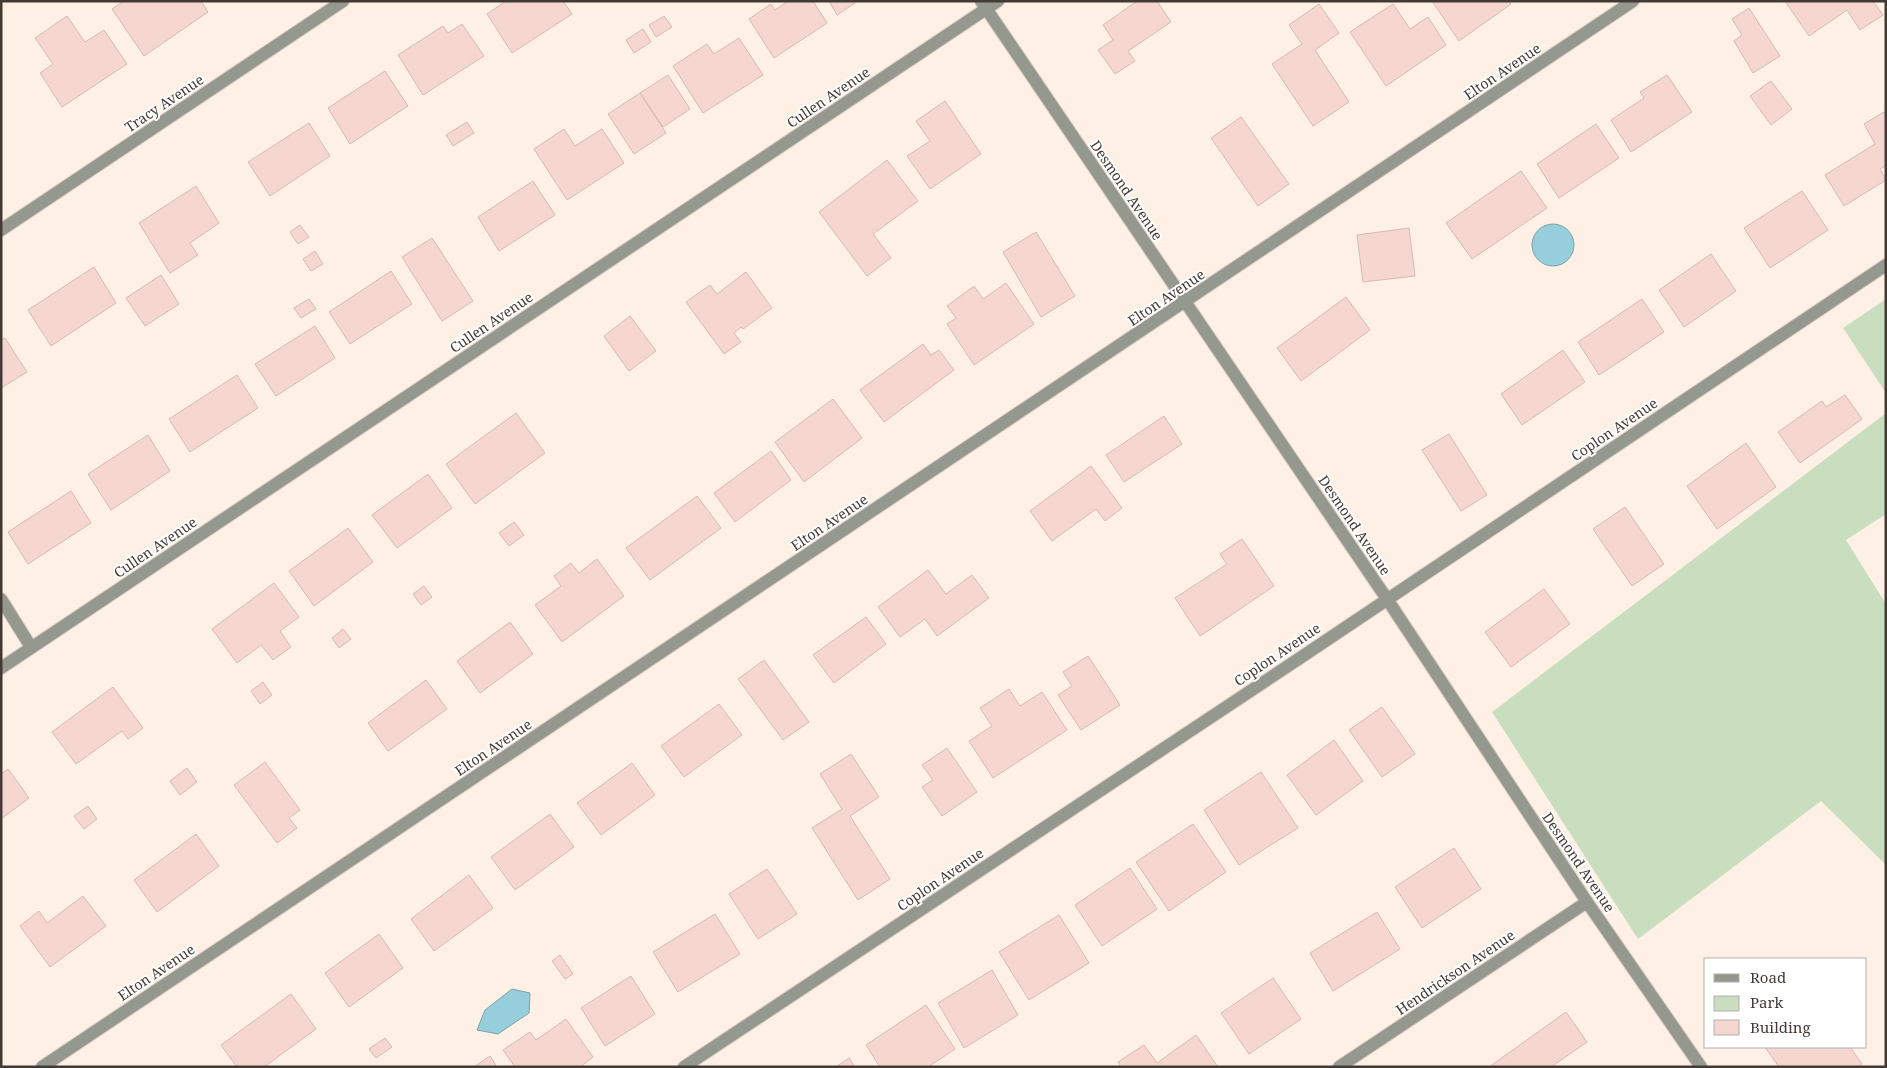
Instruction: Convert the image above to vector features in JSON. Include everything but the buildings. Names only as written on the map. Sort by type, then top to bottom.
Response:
[{"type":"street","name":"Tracy Avenue","points":[[1,230],[343,1]]},
{"type":"street","name":"Cullen Avenue","points":[[1,668],[983,5],[998,1]]},
{"type":"street","name":"Elton Avenue","points":[[42,1067],[1633,1]]},
{"type":"street","name":"Desmond Avenue","points":[[983,5],[1387,599],[1587,902],[1702,1067]]},
{"type":"street","name":"Coplon Avenue","points":[[684,1067],[1886,265]]},
{"type":"street","points":[[1,599],[31,648]]},
{"type":"street","name":"Hendrickson Avenue","points":[[1339,1067],[1587,902]]},
{"type":"green space","points":[[1886,299],[1886,393],[1843,328]]},
{"type":"green space","points":[[1886,413],[1886,514],[1846,540],[1886,604],[1886,865],[1821,801],[1638,939],[1492,712]]},
{"type":"water","points":[[1553,224],[1568,230],[1574,245],[1568,260],[1553,266],[1538,260],[1532,245],[1538,230]]},
{"type":"water","points":[[512,989],[530,993],[529,1013],[498,1034],[477,1030],[485,1010]]}]
